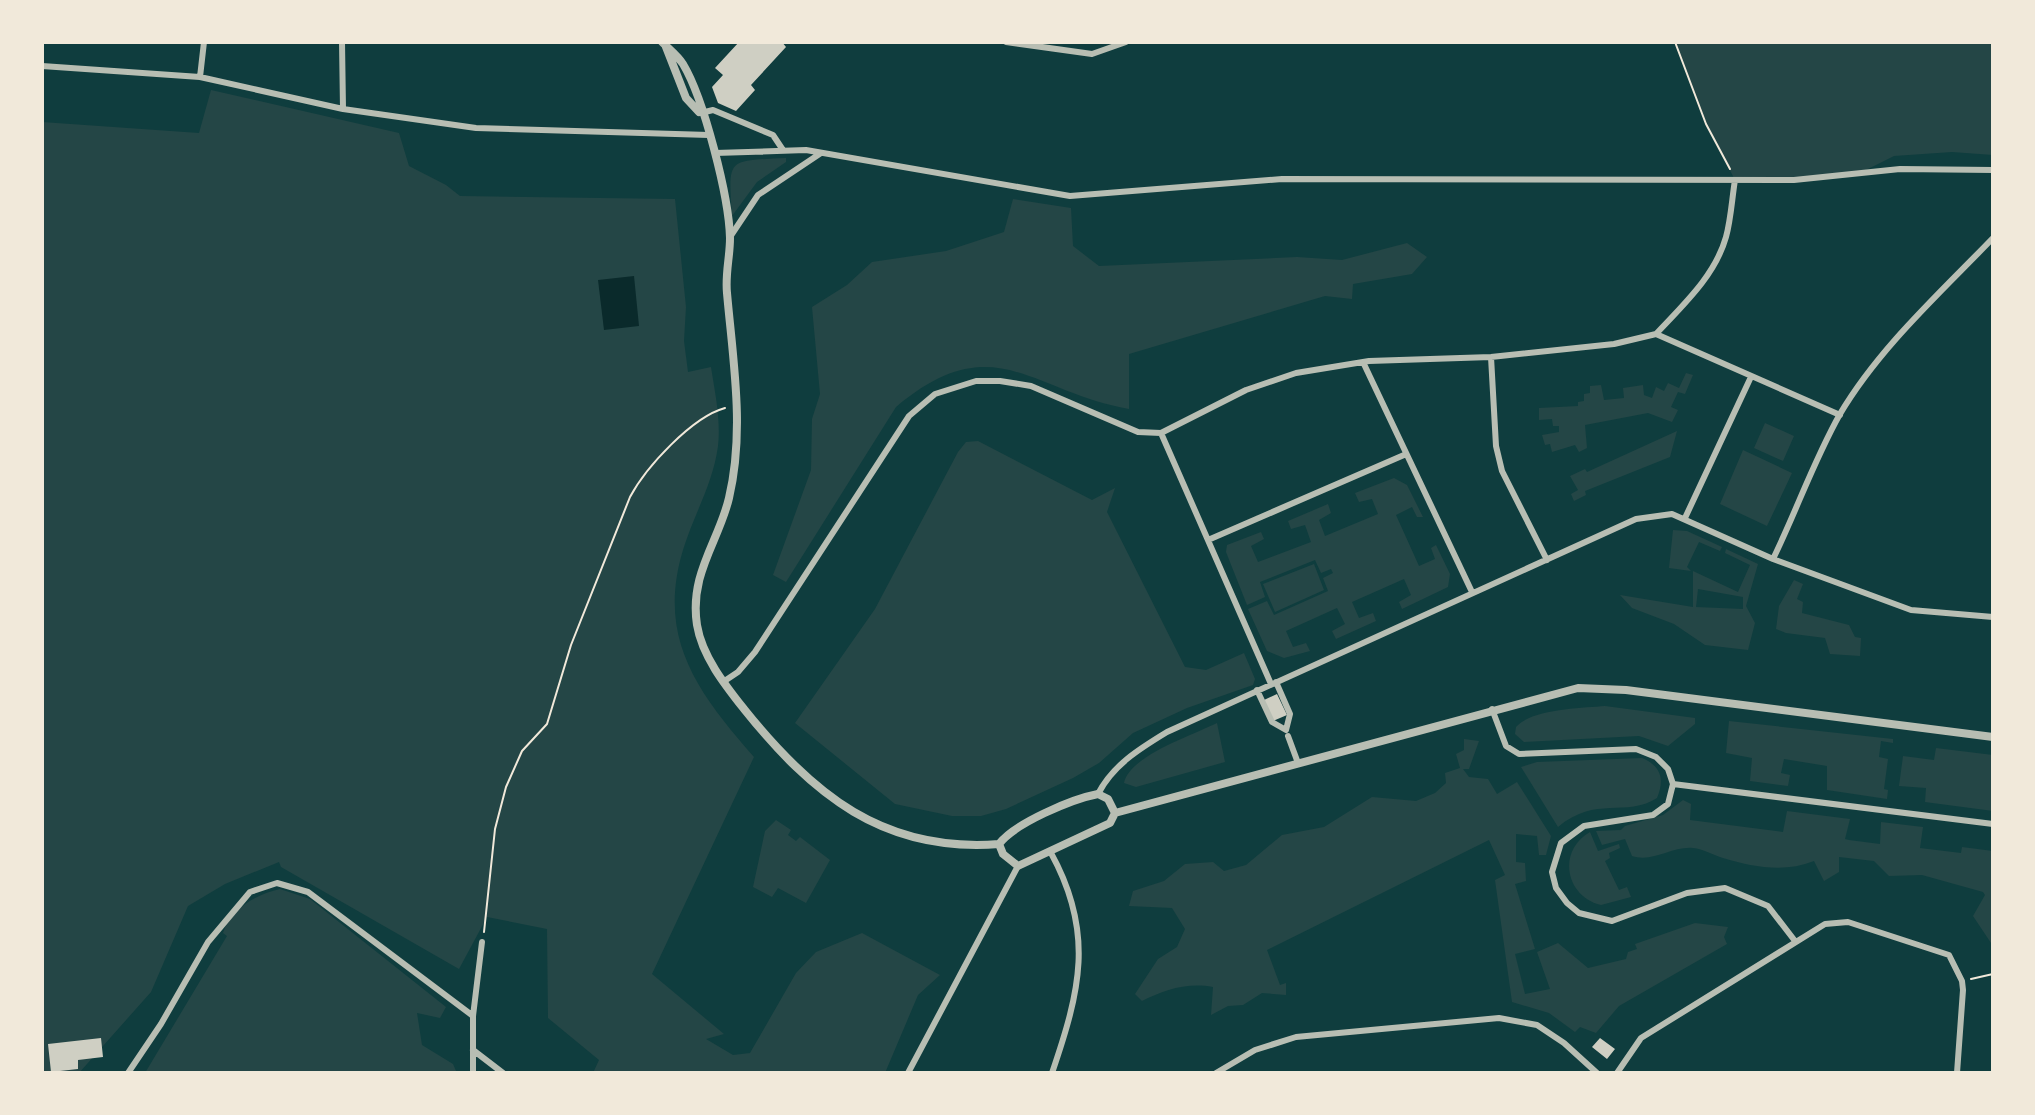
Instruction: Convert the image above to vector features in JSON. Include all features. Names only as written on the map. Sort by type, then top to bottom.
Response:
[{"type":"street","points":[[200,77],[204,42]]},
{"type":"street","points":[[342,42],[343,109]]},
{"type":"street","points":[[1006,42],[1092,54],[1126,42]]},
{"type":"street","points":[[666,43],[681,61],[697,93],[715,153],[730,237],[726,282],[739,426],[729,497],[705,554],[698,593],[697,625],[723,682],[811,784],[849,812],[924,840],[999,844],[1017,828],[1082,797],[1098,794],[1108,799],[1115,813]]},
{"type":"street","points":[[42,66],[200,77],[343,109],[476,128],[709,135]]},
{"type":"street","points":[[701,114],[713,110],[773,135],[783,150]]},
{"type":"street","points":[[715,153],[783,150],[821,153],[1070,196],[1282,179],[1735,180],[1852,177],[1900,169],[1953,167],[1993,170]]},
{"type":"street","points":[[730,237],[758,195],[821,153]]},
{"type":"street","points":[[723,682],[738,672],[755,652],[909,416],[935,394],[976,381],[1031,386],[1138,432],[1161,433],[1246,390],[1296,373],[1363,362],[1491,357],[1614,344],[1656,334],[1699,287],[1717,261],[1726,237],[1735,180]]},
{"type":"street","points":[[1773,559],[1840,415],[1913,320],[1993,238]]},
{"type":"street","points":[[1656,334],[1750,379],[1840,415]]},
{"type":"street","points":[[1491,357],[1496,446],[1502,471],[1547,560]]},
{"type":"street","points":[[1363,362],[1404,455],[1472,592]]},
{"type":"street","points":[[1685,518],[1750,379]]},
{"type":"street","points":[[1161,433],[1290,714],[1286,730],[1272,722],[1257,690]]},
{"type":"street","points":[[1208,540],[1404,455]]},
{"type":"street","points":[[1098,794],[1107,777],[1136,751],[1257,690],[1636,519],[1660,514],[1685,518],[1773,559],[1911,610],[1993,617]]},
{"type":"street","points":[[908,1073],[1018,866],[1110,823],[1115,813],[1492,709],[1558,692],[1598,687],[1993,737]]},
{"type":"street","points":[[1492,709],[1506,746],[1519,754],[1636,749],[1656,757],[1668,769],[1673,784],[1668,804],[1653,815],[1584,826],[1561,843],[1554,857],[1552,872],[1556,888],[1567,903],[1593,919],[1612,921],[1687,893],[1725,888],[1768,906],[1795,941]]},
{"type":"street","points":[[1288,736],[1298,763]]},
{"type":"street","points":[[1673,784],[1993,824]]},
{"type":"street","points":[[999,844],[1003,854],[1018,866]]},
{"type":"street","points":[[1051,853],[1061,872],[1081,947],[1076,1000],[1052,1073]]},
{"type":"street","points":[[128,1073],[161,1024],[208,942],[250,892],[277,883],[308,892],[473,1016]]},
{"type":"street","points":[[1617,1073],[1641,1038],[1825,924],[1848,922],[1949,955],[1962,981],[1957,1073]]},
{"type":"street","points":[[473,1073],[473,1016],[482,942]]},
{"type":"street","points":[[1216,1073],[1255,1050],[1296,1037],[1499,1018],[1537,1025],[1564,1043],[1597,1073]]},
{"type":"street","points":[[473,1050],[503,1073]]},
{"type":"path","points":[[1675,42],[1706,124],[1735,180]]},
{"type":"path","points":[[482,942],[495,829],[506,787],[522,751],[547,724],[571,645],[630,497],[639,481],[701,418],[737,404]]},
{"type":"path","points":[[1962,981],[1993,974]]},
{"type":"shaded area","points":[[1675,42],[1993,42],[1993,155],[1952,152],[1894,156],[1852,177],[1735,180],[1706,124]]},
{"type":"shaded area","points":[[211,90],[399,133],[409,166],[460,196],[675,199],[686,307],[684,341],[688,372],[711,367],[719,426],[712,473],[683,550],[676,582],[675,611],[679,638],[700,687],[754,757],[652,974],[724,1034],[706,1039],[733,1055],[750,1053],[796,973],[816,952],[862,933],[940,975],[918,995],[885,1073],[593,1073],[599,1060],[548,1018],[547,929],[487,917],[459,969],[281,867],[279,862],[225,884],[188,906],[151,992],[79,1073],[42,1073],[42,122],[199,133]]},
{"type":"shaded area","points":[[786,158],[786,162],[757,182],[732,216],[730,182],[735,166],[752,160]]},
{"type":"shaded area","points":[[1013,199],[1071,208],[1073,246],[1099,266],[1297,257],[1342,260],[1407,243],[1427,257],[1412,274],[1353,284],[1352,299],[1325,296],[1129,354],[1129,409],[1095,401],[1012,371],[987,367],[960,370],[930,383],[896,407],[786,582],[773,575],[811,470],[812,419],[820,394],[812,307],[847,285],[872,262],[946,251],[1004,232]]},
{"type":"shaded area","points":[[634,276],[639,326],[604,330],[598,280]]},
{"type":"shaded area","points":[[1686,373],[1693,375],[1685,394],[1678,392],[1671,407],[1678,410],[1672,422],[1648,413],[1585,425],[1587,448],[1579,452],[1575,445],[1552,452],[1550,444],[1545,445],[1542,435],[1559,432],[1559,426],[1553,426],[1552,419],[1539,420],[1539,408],[1578,406],[1578,402],[1584,401],[1584,394],[1590,393],[1590,386],[1601,385],[1604,400],[1624,398],[1623,388],[1643,385],[1644,395],[1652,398],[1656,387],[1664,391],[1668,383],[1679,388]]},
{"type":"shaded area","points":[[1765,423],[1794,436],[1783,461],[1754,448]]},
{"type":"shaded area","points":[[1677,431],[1670,457],[1585,491],[1586,495],[1574,501],[1571,494],[1578,490],[1570,476],[1585,469],[1587,472]]},
{"type":"shaded area","points":[[978,441],[1092,500],[1115,488],[1107,512],[1185,667],[1206,670],[1244,653],[1255,679],[1253,685],[1187,708],[1133,733],[1099,763],[1006,809],[981,816],[952,816],[895,804],[795,723],[875,609],[958,452],[966,442]]},
{"type":"shaded area","points":[[1743,450],[1792,473],[1767,526],[1720,504]]},
{"type":"shaded area","points":[[1394,478],[1407,485],[1423,517],[1417,517],[1412,507],[1396,515],[1419,566],[1435,559],[1431,548],[1436,545],[1450,574],[1448,587],[1402,609],[1399,602],[1411,595],[1404,579],[1352,602],[1359,618],[1373,613],[1376,621],[1336,639],[1332,631],[1345,624],[1337,608],[1286,631],[1293,647],[1306,643],[1310,651],[1284,658],[1267,651],[1248,609],[1267,601],[1274,615],[1328,591],[1323,578],[1333,573],[1331,569],[1321,573],[1315,560],[1260,582],[1265,597],[1247,605],[1226,552],[1227,545],[1261,532],[1264,539],[1251,546],[1258,562],[1311,542],[1305,525],[1291,529],[1288,521],[1328,504],[1331,513],[1319,520],[1325,536],[1378,514],[1372,499],[1359,502],[1355,493]]},
{"type":"shaded area","points":[[1673,530],[1687,531],[1722,547],[1720,551],[1699,542],[1687,567],[1691,571],[1669,568]]},
{"type":"shaded area","points":[[1726,549],[1758,564],[1746,606],[1755,623],[1748,650],[1705,645],[1674,624],[1632,608],[1620,595],[1693,607],[1693,571],[1738,592],[1750,565],[1725,553]],"holes":[[[1698,589],[1743,597],[1743,609],[1696,607]]]},
{"type":"shaded area","points":[[1314,564],[1324,590],[1275,612],[1263,584]]},
{"type":"shaded area","points":[[1794,580],[1803,584],[1797,599],[1803,602],[1802,613],[1849,625],[1855,637],[1861,638],[1860,656],[1830,654],[1825,638],[1776,629],[1779,606]]},
{"type":"shaded area","points":[[1605,706],[1695,718],[1695,724],[1668,746],[1639,736],[1524,742],[1515,734],[1516,727],[1533,716],[1558,710]]},
{"type":"shaded area","points":[[1729,721],[1893,739],[1893,743],[1881,741],[1879,757],[1888,759],[1884,789],[1888,790],[1887,799],[1827,790],[1827,766],[1784,759],[1781,773],[1790,775],[1788,786],[1750,781],[1752,758],[1726,753]]},
{"type":"shaded area","points":[[1217,723],[1225,762],[1136,787],[1124,783],[1128,773],[1149,755]]},
{"type":"shaded area","points":[[1464,739],[1479,741],[1469,769],[1463,769],[1469,777],[1488,779],[1497,794],[1517,782],[1551,836],[1546,855],[1539,855],[1537,836],[1516,834],[1516,862],[1525,863],[1526,881],[1515,884],[1535,949],[1515,954],[1525,994],[1550,989],[1537,952],[1558,943],[1588,968],[1626,959],[1628,952],[1637,949],[1635,944],[1695,923],[1728,927],[1724,937],[1727,944],[1619,1006],[1596,1033],[1580,1027],[1575,1032],[1549,1013],[1512,1002],[1495,880],[1505,875],[1489,840],[1267,950],[1280,985],[1286,983],[1286,995],[1262,993],[1243,1005],[1228,1006],[1211,1015],[1213,987],[1176,988],[1142,1001],[1135,994],[1158,959],[1177,947],[1185,929],[1172,908],[1129,906],[1133,891],[1164,881],[1185,864],[1213,862],[1224,871],[1246,865],[1282,835],[1324,827],[1372,797],[1416,801],[1435,793],[1446,783],[1445,773],[1460,768],[1456,754],[1464,750]]},
{"type":"shaded area","points":[[1936,748],[1993,755],[1993,811],[1925,802],[1926,788],[1899,786],[1903,756],[1934,760]]},
{"type":"shaded area","points":[[1642,758],[1660,774],[1657,798],[1645,804],[1585,812],[1558,827],[1521,767],[1537,762]]},
{"type":"shaded area","points":[[1683,800],[1691,804],[1690,820],[1783,832],[1787,811],[1850,819],[1845,839],[1849,840],[1880,844],[1881,822],[1923,827],[1920,848],[1961,853],[1962,847],[1993,851],[1993,946],[1973,916],[1985,895],[1983,892],[1922,875],[1889,876],[1874,861],[1839,857],[1839,872],[1824,881],[1814,861],[1791,867],[1757,866],[1693,848],[1640,858],[1632,856],[1625,839],[1602,845],[1596,831],[1621,830],[1625,826],[1663,815]]},
{"type":"shaded area","points":[[776,820],[791,830],[788,835],[796,841],[800,837],[830,860],[806,903],[778,888],[772,897],[753,887],[765,831]]},
{"type":"shaded area","points":[[1590,832],[1598,851],[1619,844],[1620,848],[1609,853],[1610,858],[1605,861],[1619,890],[1627,887],[1631,897],[1601,905],[1589,900],[1573,883],[1569,861],[1580,840]]},
{"type":"shaded area","points":[[280,889],[310,899],[446,1007],[440,1018],[417,1013],[422,1045],[453,1064],[456,1071],[145,1073],[227,936],[223,933],[232,916],[254,899]]},
{"type":"building","points":[[739,42],[782,42],[786,47],[751,85],[755,90],[736,111],[718,103],[712,87],[723,75],[715,68]]},
{"type":"building","points":[[1277,694],[1287,715],[1273,721],[1264,700]]},
{"type":"building","points":[[101,1038],[103,1057],[78,1060],[78,1069],[51,1072],[48,1044]]},
{"type":"building","points":[[1600,1038],[1615,1049],[1607,1059],[1592,1047]]}]
